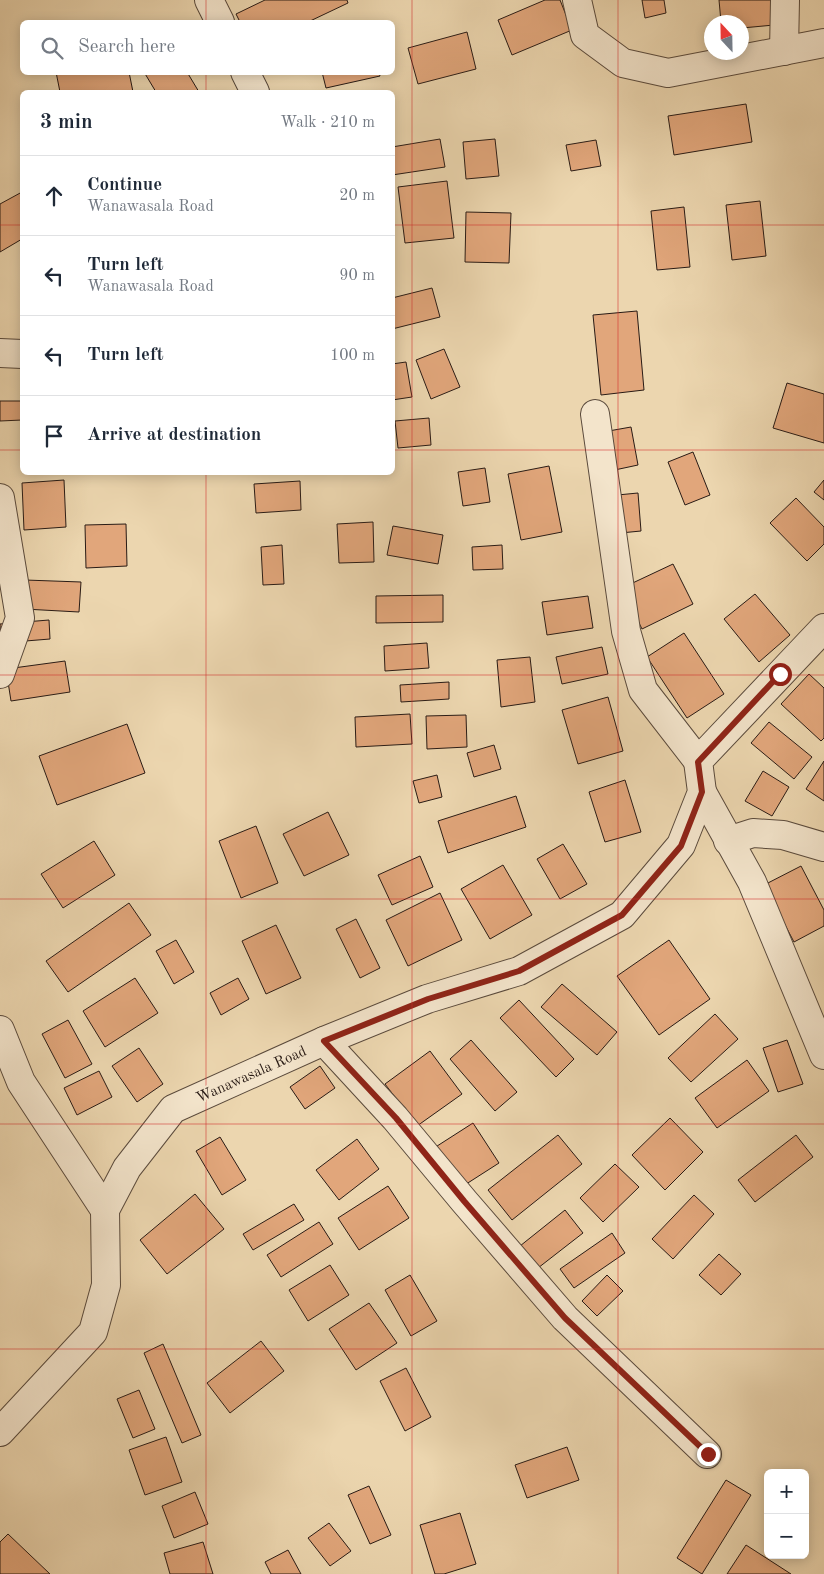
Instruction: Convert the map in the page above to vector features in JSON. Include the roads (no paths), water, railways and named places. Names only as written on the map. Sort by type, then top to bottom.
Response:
[{"type":"street","points":[[209,0],[219,20]]},
{"type":"street","points":[[577,0],[585,34],[623,63],[668,73],[824,44]]},
{"type":"street","points":[[784,51],[785,0]]},
{"type":"street","points":[[246,75],[254,90]]},
{"type":"street","points":[[0,353],[20,354]]},
{"type":"street","points":[[595,414],[626,630],[643,690],[698,762],[824,628]]},
{"type":"street","points":[[0,498],[20,618],[0,674]]},
{"type":"street","name":"Wanawasala Road","points":[[0,1432],[92,1332],[106,1285],[105,1210],[127,1168],[173,1109],[324,1041],[428,999],[519,971],[622,915],[681,846],[702,792],[698,762]]},
{"type":"street","points":[[702,792],[752,882],[824,1055]]},
{"type":"street","points":[[728,841],[753,833],[760,833],[783,835],[824,847]]},
{"type":"street","points":[[0,1030],[22,1082],[105,1210]]},
{"type":"street","points":[[324,1041],[396,1118],[464,1201],[565,1318],[708,1454]]}]
